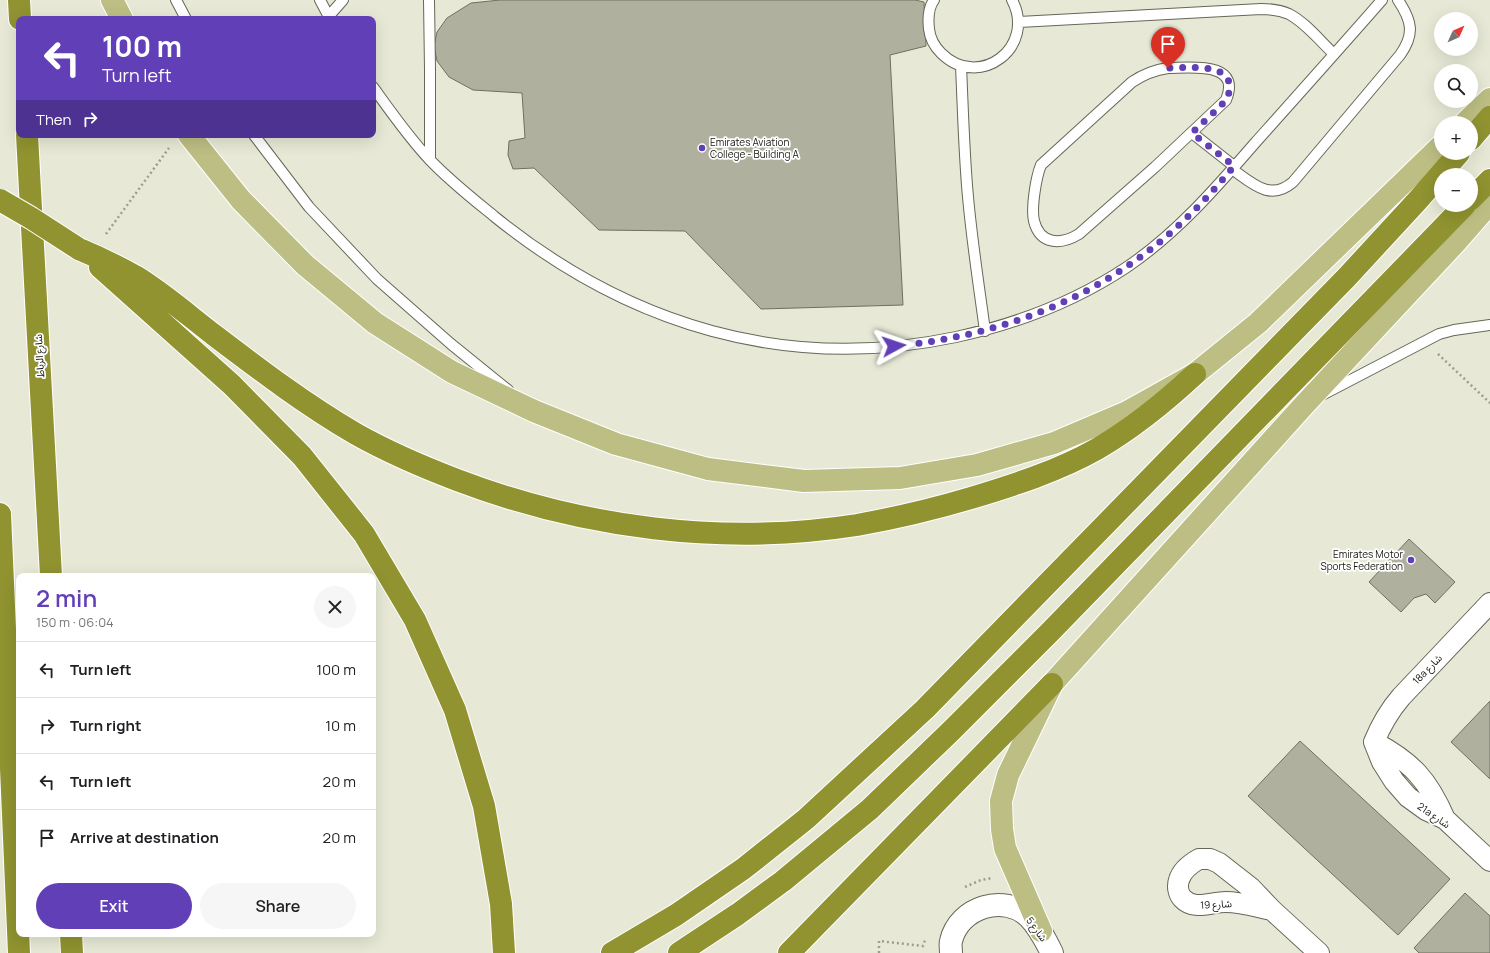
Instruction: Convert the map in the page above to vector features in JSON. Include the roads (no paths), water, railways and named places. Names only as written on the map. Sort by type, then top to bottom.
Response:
[{"type":"highway","points":[[19,0],[20,16]]},
{"type":"highway","points":[[1478,131],[1490,117]]},
{"type":"highway","name":"شارع الرباط","points":[[27,138],[51,573]]},
{"type":"highway","points":[[612,953],[676,914],[743,869],[806,819],[926,709],[1347,277],[1453,160]]},
{"type":"highway","points":[[1478,192],[1490,180]]},
{"type":"highway","points":[[0,200],[79,249],[108,262],[147,285],[295,396],[364,438],[424,467],[493,493],[563,513],[636,526],[709,533],[783,532],[856,525],[928,510],[998,490],[1061,467],[1098,449],[1165,402],[1195,374]]},
{"type":"highway","points":[[679,953],[738,914],[783,881],[870,809],[952,731],[1050,632],[1458,212]]},
{"type":"highway","points":[[79,249],[232,385],[302,456],[368,541],[415,620],[455,710],[484,806],[501,904],[504,953]]},
{"type":"highway","points":[[0,514],[16,879]]},
{"type":"highway","points":[[789,953],[1052,684]]},
{"type":"highway","points":[[18,937],[19,953]]},
{"type":"highway","points":[[71,937],[72,953]]},
{"type":"main road","points":[[112,0],[120,16]]},
{"type":"main road","points":[[1472,116],[1490,99]]},
{"type":"main road","points":[[191,138],[241,200],[305,265],[369,318],[452,372],[534,411],[616,444],[708,469],[804,481],[900,478],[978,465],[1054,443],[1127,412],[1195,374],[1258,323],[1434,153]]},
{"type":"main road","points":[[1041,931],[1005,848],[1002,829],[1001,801],[1008,775],[1052,684],[1305,404],[1455,243],[1490,203]]},
{"type":"street","name":"18a شارع","points":[[1374,742],[1390,710],[1490,603]]},
{"type":"street","name":"21a شارع","points":[[1374,742],[1382,762],[1394,781],[1408,797],[1426,810],[1445,819],[1490,861]]},
{"type":"street","name":"شارع 5","points":[[951,953],[951,941],[959,923],[974,910],[992,904],[1012,906],[1029,916],[1041,931],[1052,953]]},
{"type":"street","points":[[1272,910],[1319,953]]},
{"type":"lane","points":[[176,0],[184,16]]},
{"type":"lane","points":[[320,0],[328,16]]},
{"type":"lane","points":[[331,16],[344,0]]},
{"type":"lane","points":[[429,0],[430,160]]},
{"type":"lane","points":[[934,0],[928,18],[929,34],[936,48],[947,59],[961,66],[979,67],[996,62],[1006,54],[1013,45],[1019,22],[1016,8],[1012,0]]},
{"type":"lane","points":[[376,91],[392,114],[430,160],[474,200],[520,237],[570,270],[622,299],[680,322],[739,338],[801,347],[855,349],[924,343],[985,331],[1034,314],[1082,293],[1127,267],[1168,235],[1205,199],[1382,0]]},
{"type":"lane","points":[[1192,133],[1233,168],[1267,191],[1285,189],[1293,182],[1407,45],[1411,33],[1410,21],[1398,0]]},
{"type":"lane","points":[[1019,22],[1261,9],[1275,10],[1288,14],[1300,21],[1334,54]]},
{"type":"lane","points":[[961,66],[963,132],[968,199],[975,265],[985,331]]},
{"type":"lane","points":[[1168,68],[1211,69],[1221,72],[1228,80],[1230,90],[1226,100],[1192,133],[1145,177],[1079,234],[1071,239],[1061,242],[1052,241],[1043,236],[1037,228],[1034,219],[1035,186],[1041,165],[1132,82],[1143,74],[1168,68]]},
{"type":"lane","points":[[256,138],[309,207],[377,279],[451,344],[534,411]]},
{"type":"lane","points":[[1305,404],[1425,341],[1454,330],[1490,325]]},
{"type":"place","name":"Emirates Aviation College - Building A","points":[[702,148]]},
{"type":"place","name":"Emirates Motor Sports Federation","points":[[1411,560]]}]
